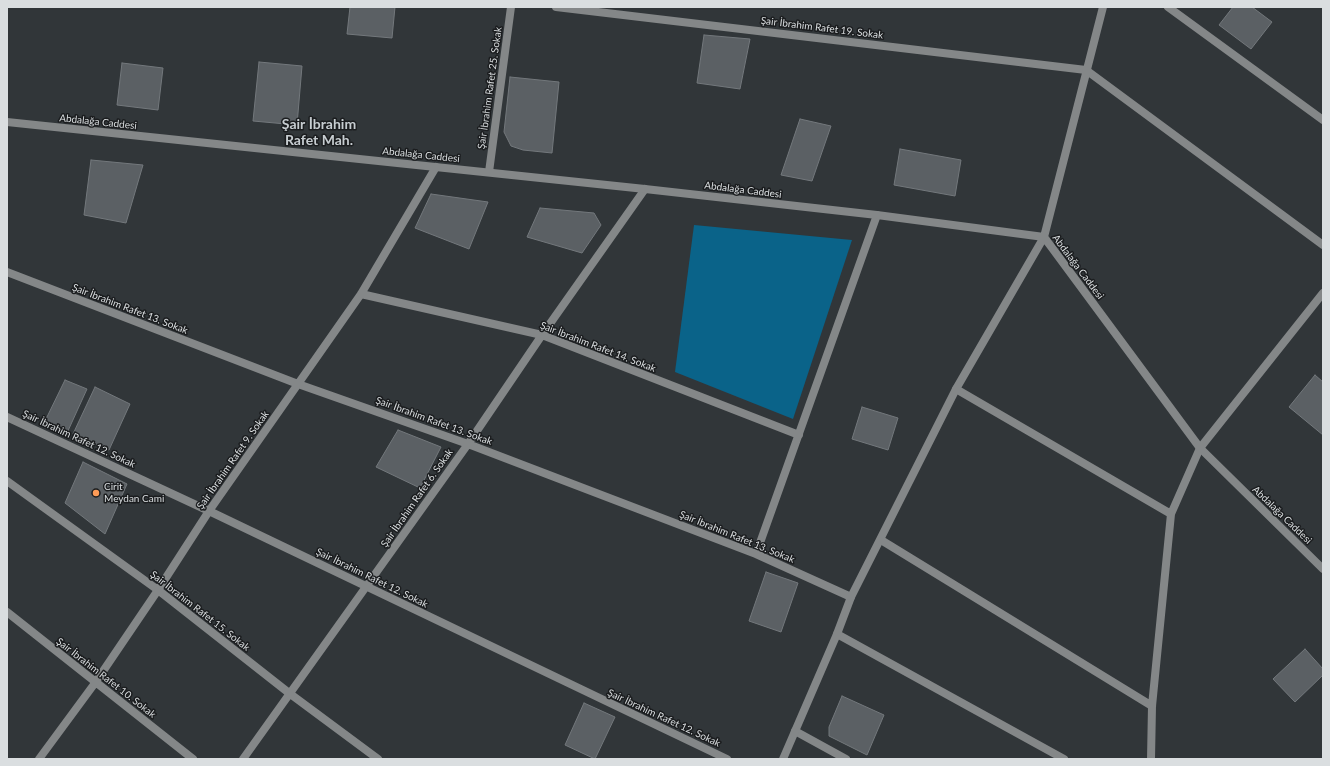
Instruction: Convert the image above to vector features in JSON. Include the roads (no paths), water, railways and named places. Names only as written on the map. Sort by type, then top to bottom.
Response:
[{"type":"street","name":"Şair İbrahim Rafet 25. Sokak","points":[[489,172],[511,7]]},
{"type":"street","name":"Şair İbrahim Rafet 19. Sokak","points":[[556,7],[1086,70]]},
{"type":"street","points":[[783,759],[838,634],[851,597],[956,390],[1044,237],[1103,7]]},
{"type":"street","points":[[1168,7],[1323,120]]},
{"type":"street","points":[[1086,70],[1323,245]]},
{"type":"street","name":"Abdalağa Caddesi","points":[[7,122],[645,188],[877,215],[1044,237],[1200,448],[1323,569]]},
{"type":"street","name":"Şair İbrahim Rafet 9. Sokak","points":[[39,759],[95,683],[209,511],[361,294],[436,167]]},
{"type":"street","name":"Şair İbrahim Rafet 6. Sokak","points":[[243,759],[468,444],[645,188]]},
{"type":"street","points":[[756,554],[877,215]]},
{"type":"street","name":"Şair İbrahim Rafet 13. Sokak","points":[[7,272],[298,384],[468,444],[756,554],[851,597]]},
{"type":"street","name":"Şair İbrahim Rafet 14. Sokak","points":[[361,294],[542,335],[799,435]]},
{"type":"street","points":[[1151,759],[1152,706],[1171,514],[1200,448],[1323,294]]},
{"type":"street","points":[[956,390],[1171,514]]},
{"type":"street","name":"Şair İbrahim Rafet 12. Sokak","points":[[7,417],[209,511],[728,759]]},
{"type":"street","name":"Şair İbrahim Rafet 15. Sokak","points":[[7,481],[158,590],[289,693],[378,759]]},
{"type":"street","points":[[880,540],[1152,706]]},
{"type":"street","name":"Şair İbrahim Rafet 10. Sokak","points":[[7,612],[193,759]]},
{"type":"street","points":[[838,634],[1064,759]]},
{"type":"street","points":[[795,731],[846,759]]},
{"type":"place","name":"Cirit Meydan Cami","points":[[96,493]]},
{"type":"district","name":"Şair İbrahim Rafet Mah.","points":[[319,132]]}]
